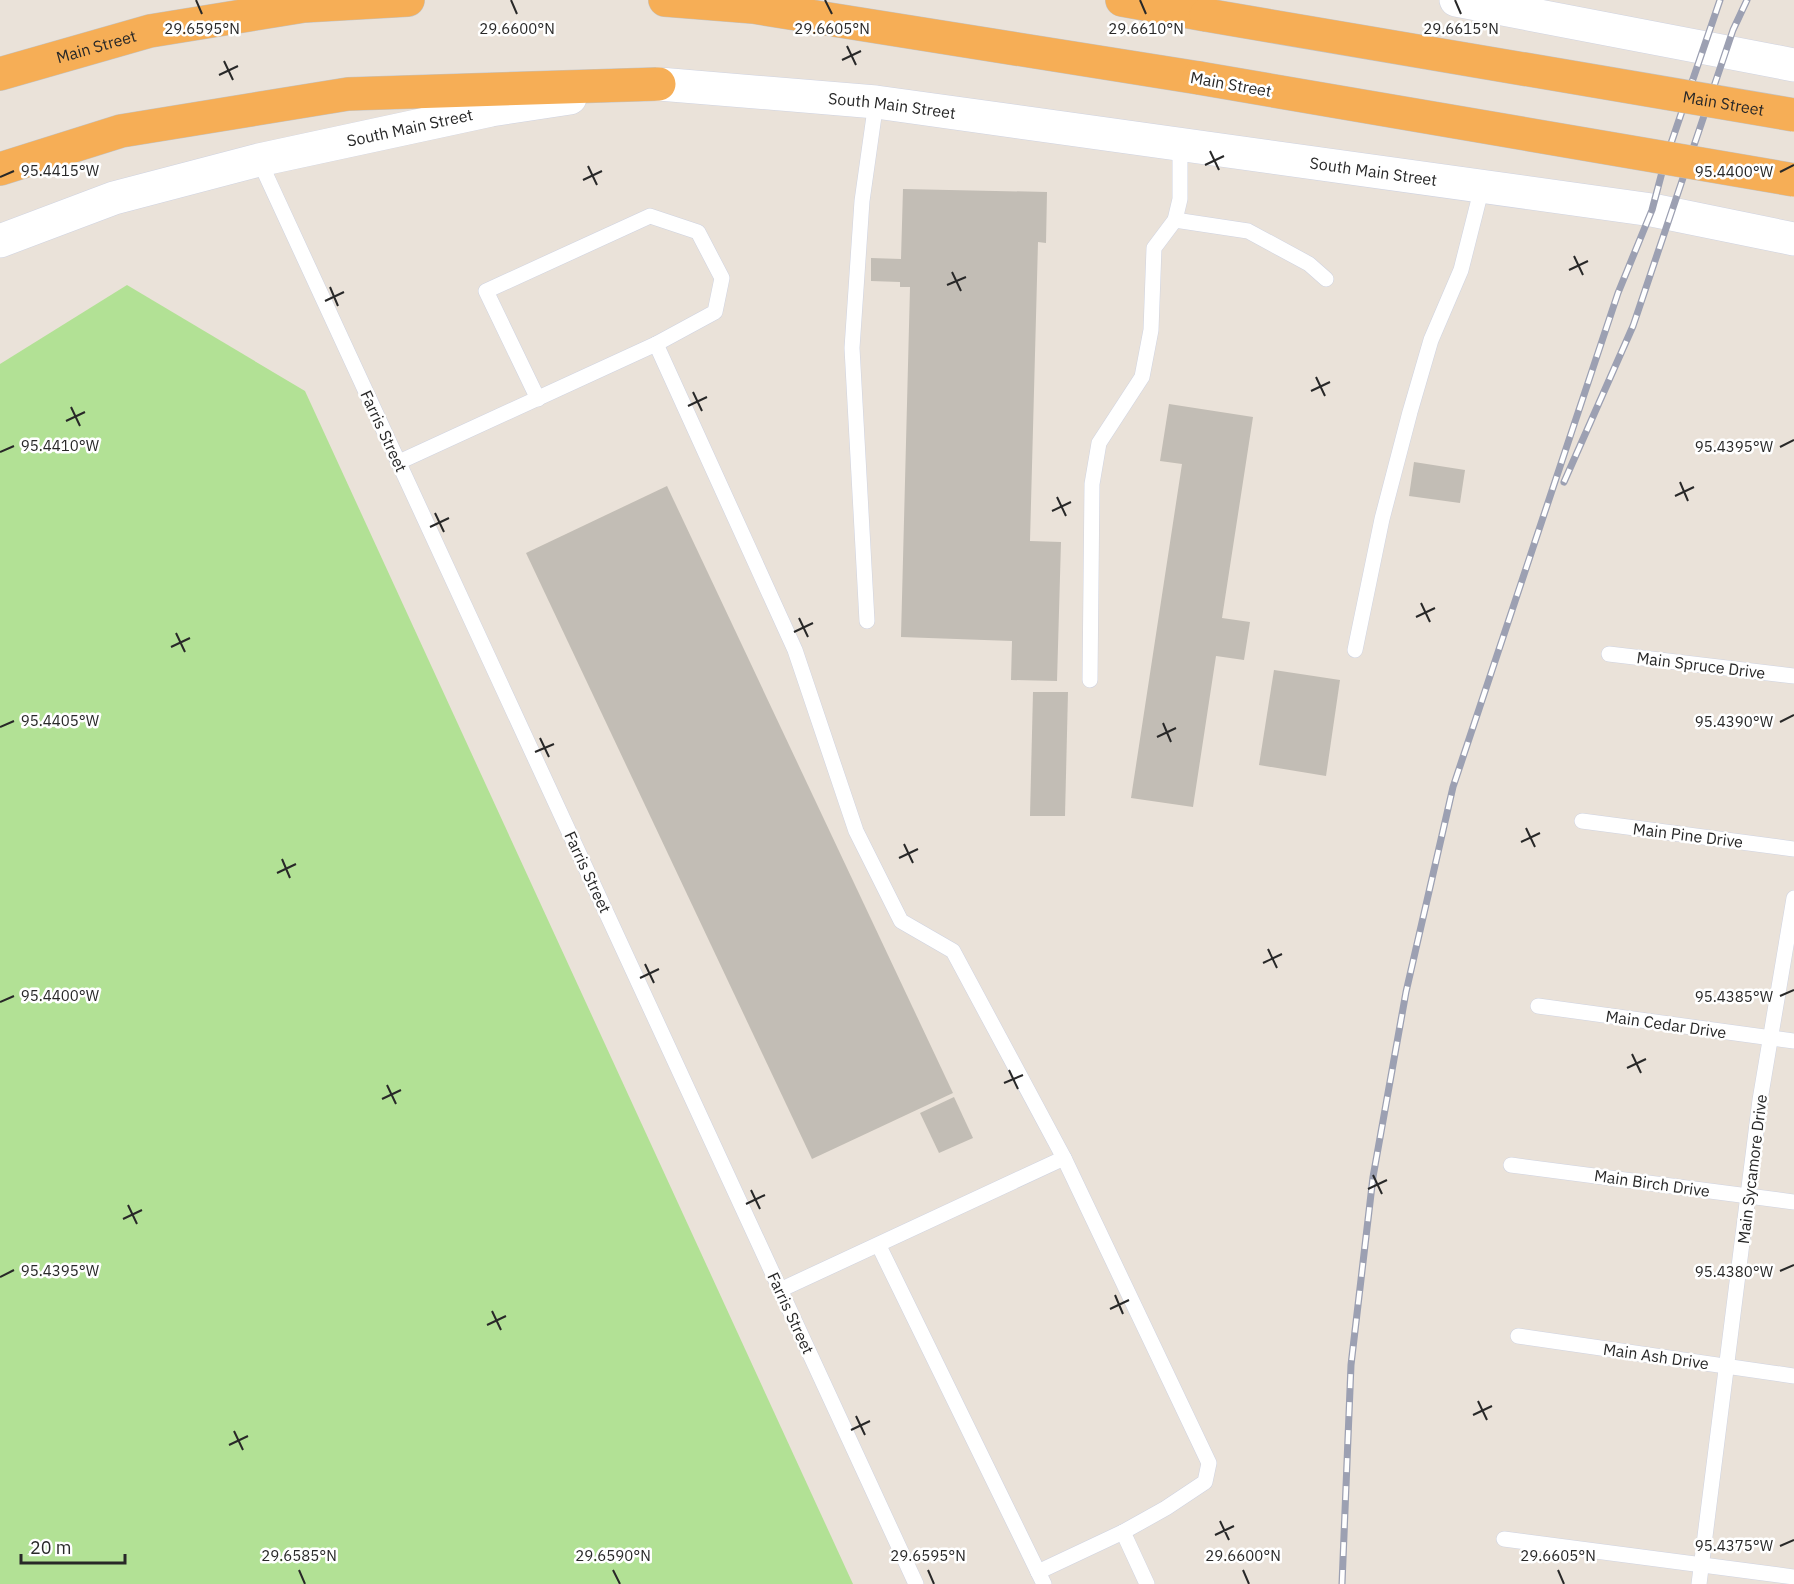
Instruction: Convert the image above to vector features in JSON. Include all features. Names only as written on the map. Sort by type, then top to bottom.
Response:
[{"type":"highway","name":"Main Street","points":[[0,74],[150,31],[304,6],[408,0]]},
{"type":"highway","name":"Main Street","points":[[666,0],[753,6],[1199,78],[1794,180]]},
{"type":"highway","name":"Main Street","points":[[1122,0],[1794,115]]},
{"type":"highway","points":[[0,169],[121,131],[348,94],[659,84]]},
{"type":"main road","points":[[1456,0],[1794,64]]},
{"type":"main road","name":"South Main Street","points":[[0,241],[114,198],[259,160],[491,110],[659,84],[876,102],[1652,210],[1794,239]]},
{"type":"lane","points":[[867,621],[852,348],[862,201],[876,102]]},
{"type":"lane","points":[[1090,680],[1092,483],[1099,443],[1142,377],[1151,330],[1154,248],[1175,220],[1180,199],[1180,145]]},
{"type":"lane","name":"Farris Street","points":[[259,160],[916,1584]]},
{"type":"lane","points":[[1355,650],[1382,519],[1410,412],[1431,340],[1461,270],[1482,187]]},
{"type":"lane","points":[[399,462],[538,399],[656,344],[715,312],[722,278],[698,232],[650,216],[486,291],[538,399]]},
{"type":"lane","points":[[1175,220],[1248,231],[1309,264],[1326,279]]},
{"type":"lane","points":[[656,344],[795,650],[856,831],[901,921],[953,951],[1064,1158],[1209,1463],[1205,1482],[1041,1578],[879,1246]]},
{"type":"lane","name":"Main Spruce Drive","points":[[1609,654],[1794,676]]},
{"type":"lane","name":"Main Pine Drive","points":[[1582,821],[1794,849]]},
{"type":"lane","name":"Main Sycamore Drive","points":[[1699,1584],[1748,1196],[1794,898]]},
{"type":"lane","name":"Main Cedar Drive","points":[[1538,1006],[1794,1041]]},
{"type":"lane","points":[[780,1290],[879,1246],[1064,1158]]},
{"type":"lane","name":"Main Birch Drive","points":[[1511,1165],[1794,1202]]},
{"type":"lane","name":"Main Ash Drive","points":[[1518,1336],[1794,1376]]},
{"type":"lane","points":[[1123,1532],[1147,1584]]},
{"type":"lane","points":[[1504,1539],[1794,1577]]},
{"type":"green space","points":[[127,285],[305,391],[853,1584],[0,1584],[0,364]]},
{"type":"building","points":[[903,189],[1047,192],[1046,243],[1038,242],[1030,541],[1061,542],[1057,681],[1011,680],[1012,641],[901,637],[910,287],[900,287],[900,282],[871,281],[871,258],[901,259]]},
{"type":"building","points":[[1169,404],[1253,417],[1222,618],[1250,622],[1244,660],[1216,656],[1193,807],[1131,798],[1182,464],[1160,461]]},
{"type":"building","points":[[1414,462],[1465,470],[1460,503],[1409,496]]},
{"type":"building","points":[[667,486],[953,1093],[812,1159],[526,553]]},
{"type":"building","points":[[1274,670],[1340,680],[1326,776],[1259,765]]},
{"type":"building","points":[[1033,692],[1068,692],[1065,816],[1030,816]]},
{"type":"building","points":[[954,1097],[973,1138],[939,1153],[920,1113]]},
{"type":"railway","points":[[1342,1584],[1351,1365],[1373,1177],[1406,992],[1453,787],[1618,293],[1652,210],[1665,161],[1720,0]]},
{"type":"railway","points":[[1564,482],[1633,326],[1733,30],[1747,0]]}]
